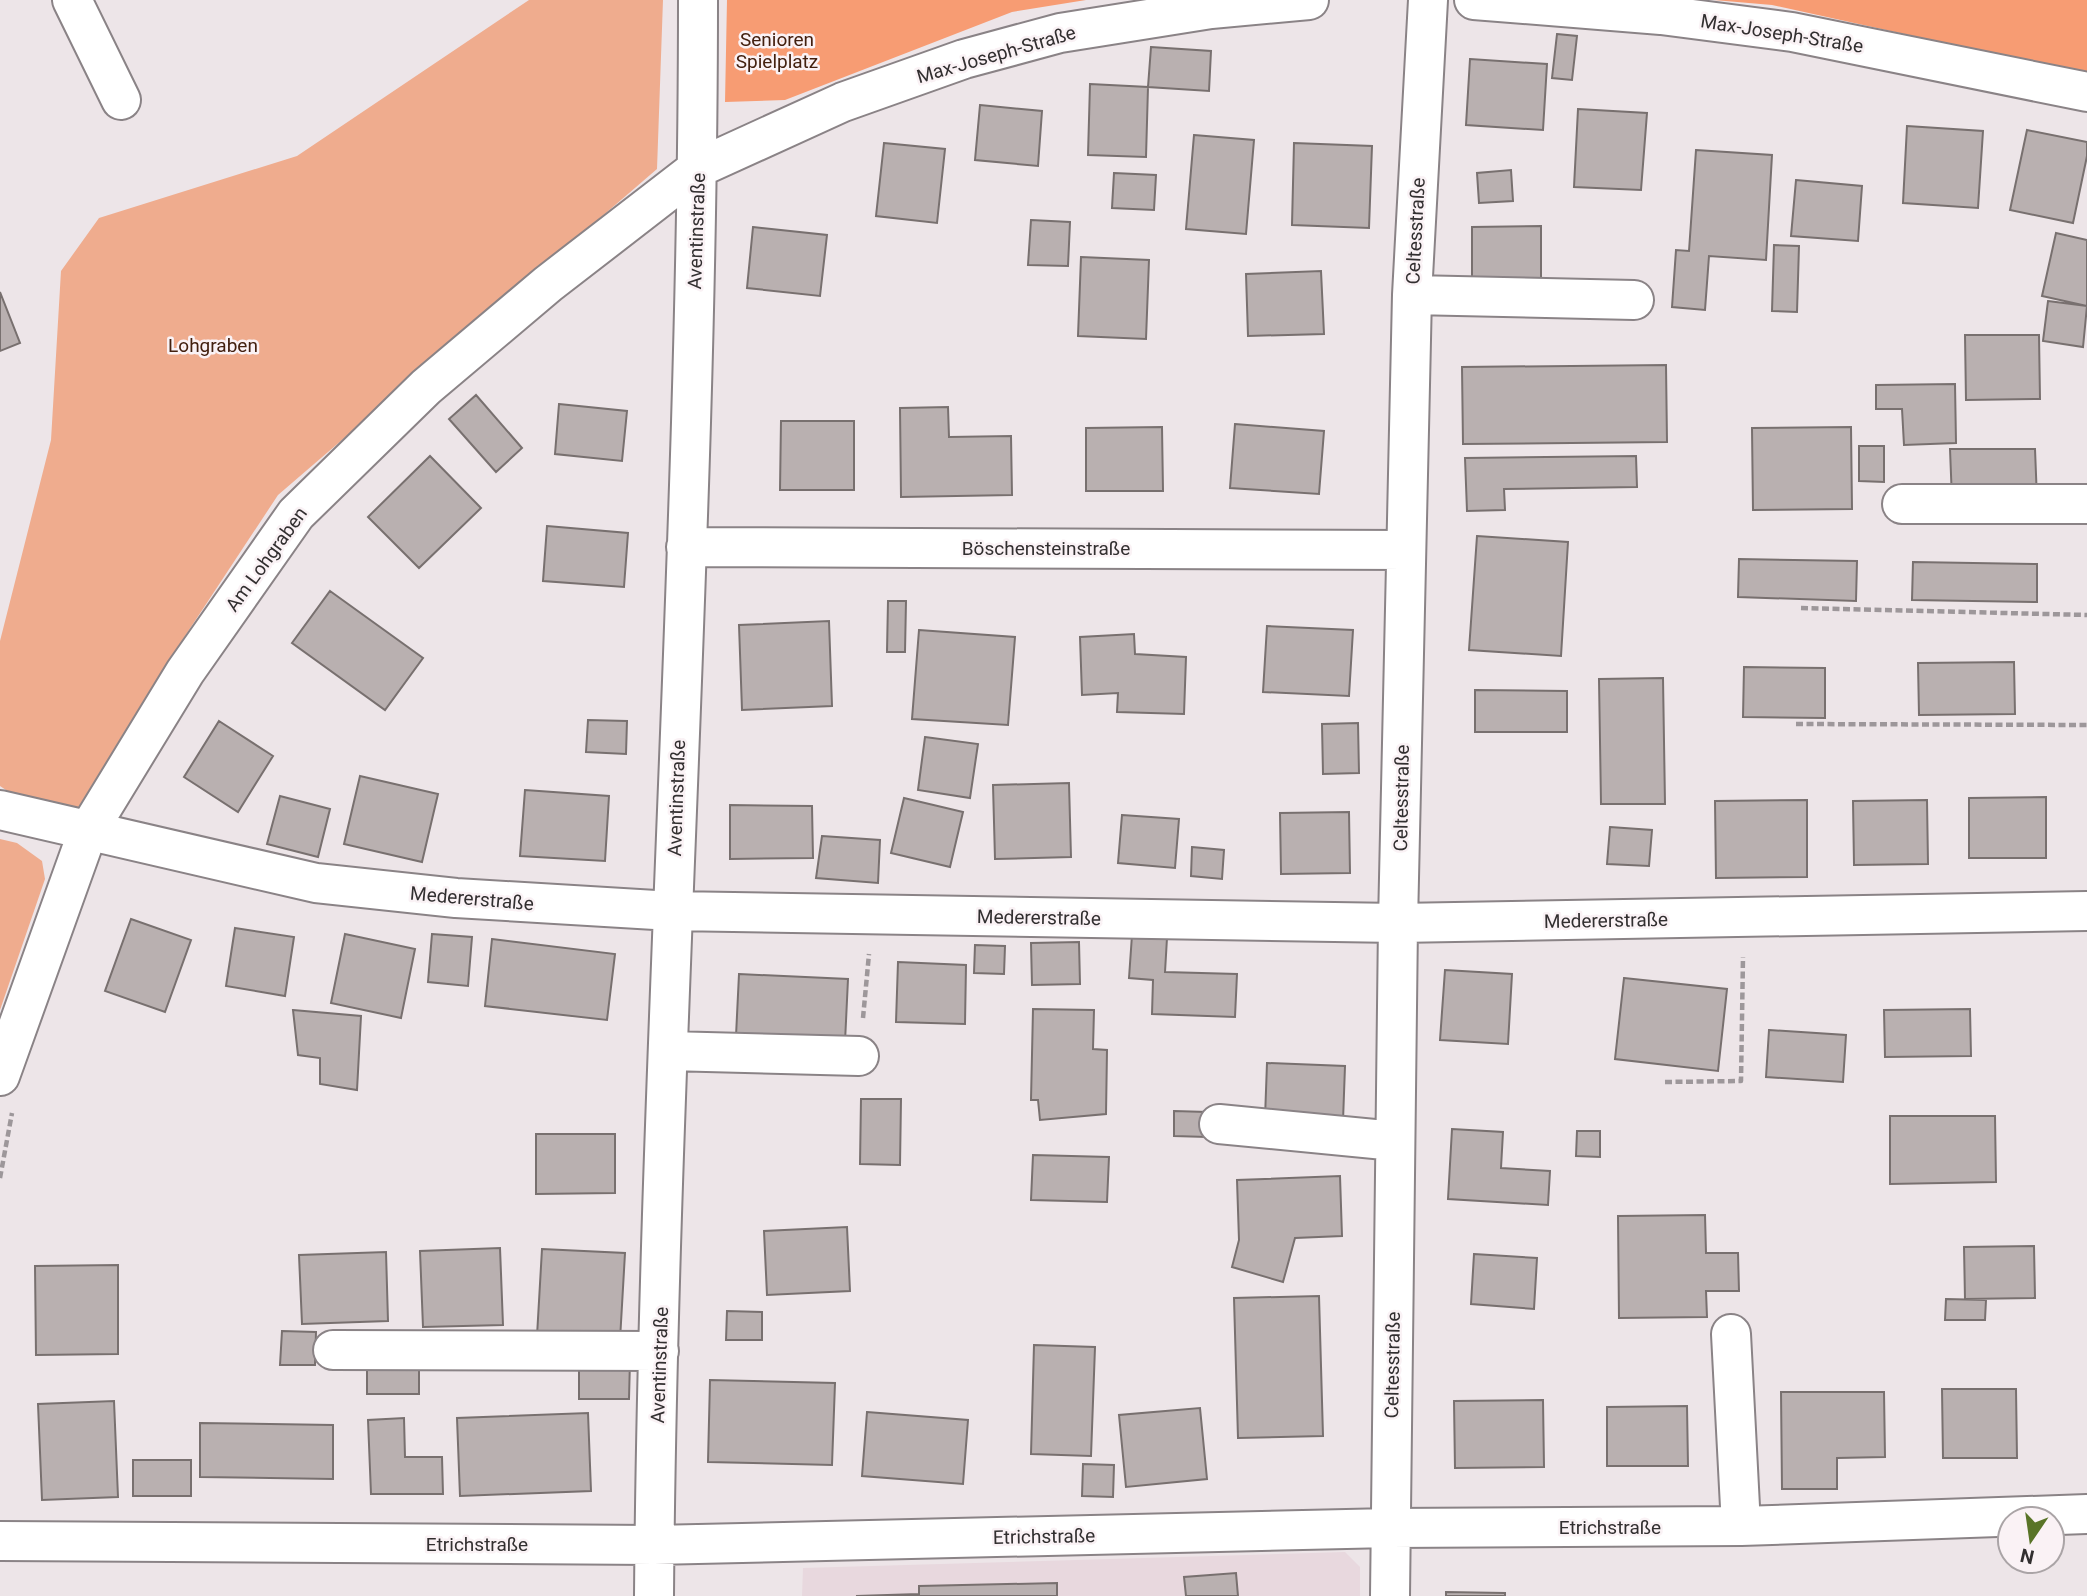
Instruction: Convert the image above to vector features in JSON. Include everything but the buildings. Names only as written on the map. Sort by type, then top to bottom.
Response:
[{"type":"street","points":[[72,0],[121,100]]},
{"type":"street","name":"Aventinstraße","points":[[654,1596],[672,911],[698,168],[698,0]]},
{"type":"street","name":"Max-Joseph-Straße","points":[[698,168],[843,102],[976,56],[1060,33],[1211,9],[1309,0]]},
{"type":"street","name":"Celtesstraße","points":[[1390,1596],[1398,923],[1412,295],[1428,0]]},
{"type":"street","name":"Max-Joseph-Straße","points":[[1474,0],[1661,15],[1792,32],[2087,92]]},
{"type":"street","name":"Am Lohgraben","points":[[0,1076],[88,831],[185,672],[296,514],[426,387],[548,284],[698,168]]},
{"type":"street","points":[[1412,295],[1634,300]]},
{"type":"street","points":[[1902,504],[2087,504]]},
{"type":"street","name":"Böschensteinstraße","points":[[686,547],[1406,550]]},
{"type":"street","name":"Medererstraße","points":[[0,810],[316,883],[456,898],[672,911],[1398,923],[2087,911]]},
{"type":"street","points":[[668,1051],[859,1056]]},
{"type":"street","points":[[1219,1124],[1395,1140]]},
{"type":"street","points":[[1731,1334],[1741,1526]]},
{"type":"street","points":[[333,1350],[659,1351]]},
{"type":"street","name":"Etrichstraße","points":[[0,1541],[654,1545],[1390,1528],[1741,1526],[2087,1514]]},
{"type":"path","points":[[1801,608],[2087,615]]},
{"type":"path","points":[[1796,724],[2087,725]]},
{"type":"path","points":[[859,1056],[873,915]]},
{"type":"path","points":[[1665,1082],[1741,1081],[1744,917]]},
{"type":"shaded area","points":[[1345,1552],[1360,1567],[1360,1596],[802,1596],[803,1568]]},
{"type":"green space","name":"Lohgraben","points":[[529,0],[663,0],[657,169],[278,495],[158,677],[78,808],[55,812],[18,798],[0,786],[0,641],[51,440],[61,271],[99,218],[297,156]]},
{"type":"green space","name":"Senioren Spielplatz","points":[[727,0],[1086,0],[1012,12],[785,100],[725,102]]},
{"type":"green space","points":[[1714,0],[2087,0],[2087,74],[1772,5]]},
{"type":"green space","points":[[0,839],[17,843],[42,861],[45,879],[0,1010]]}]
